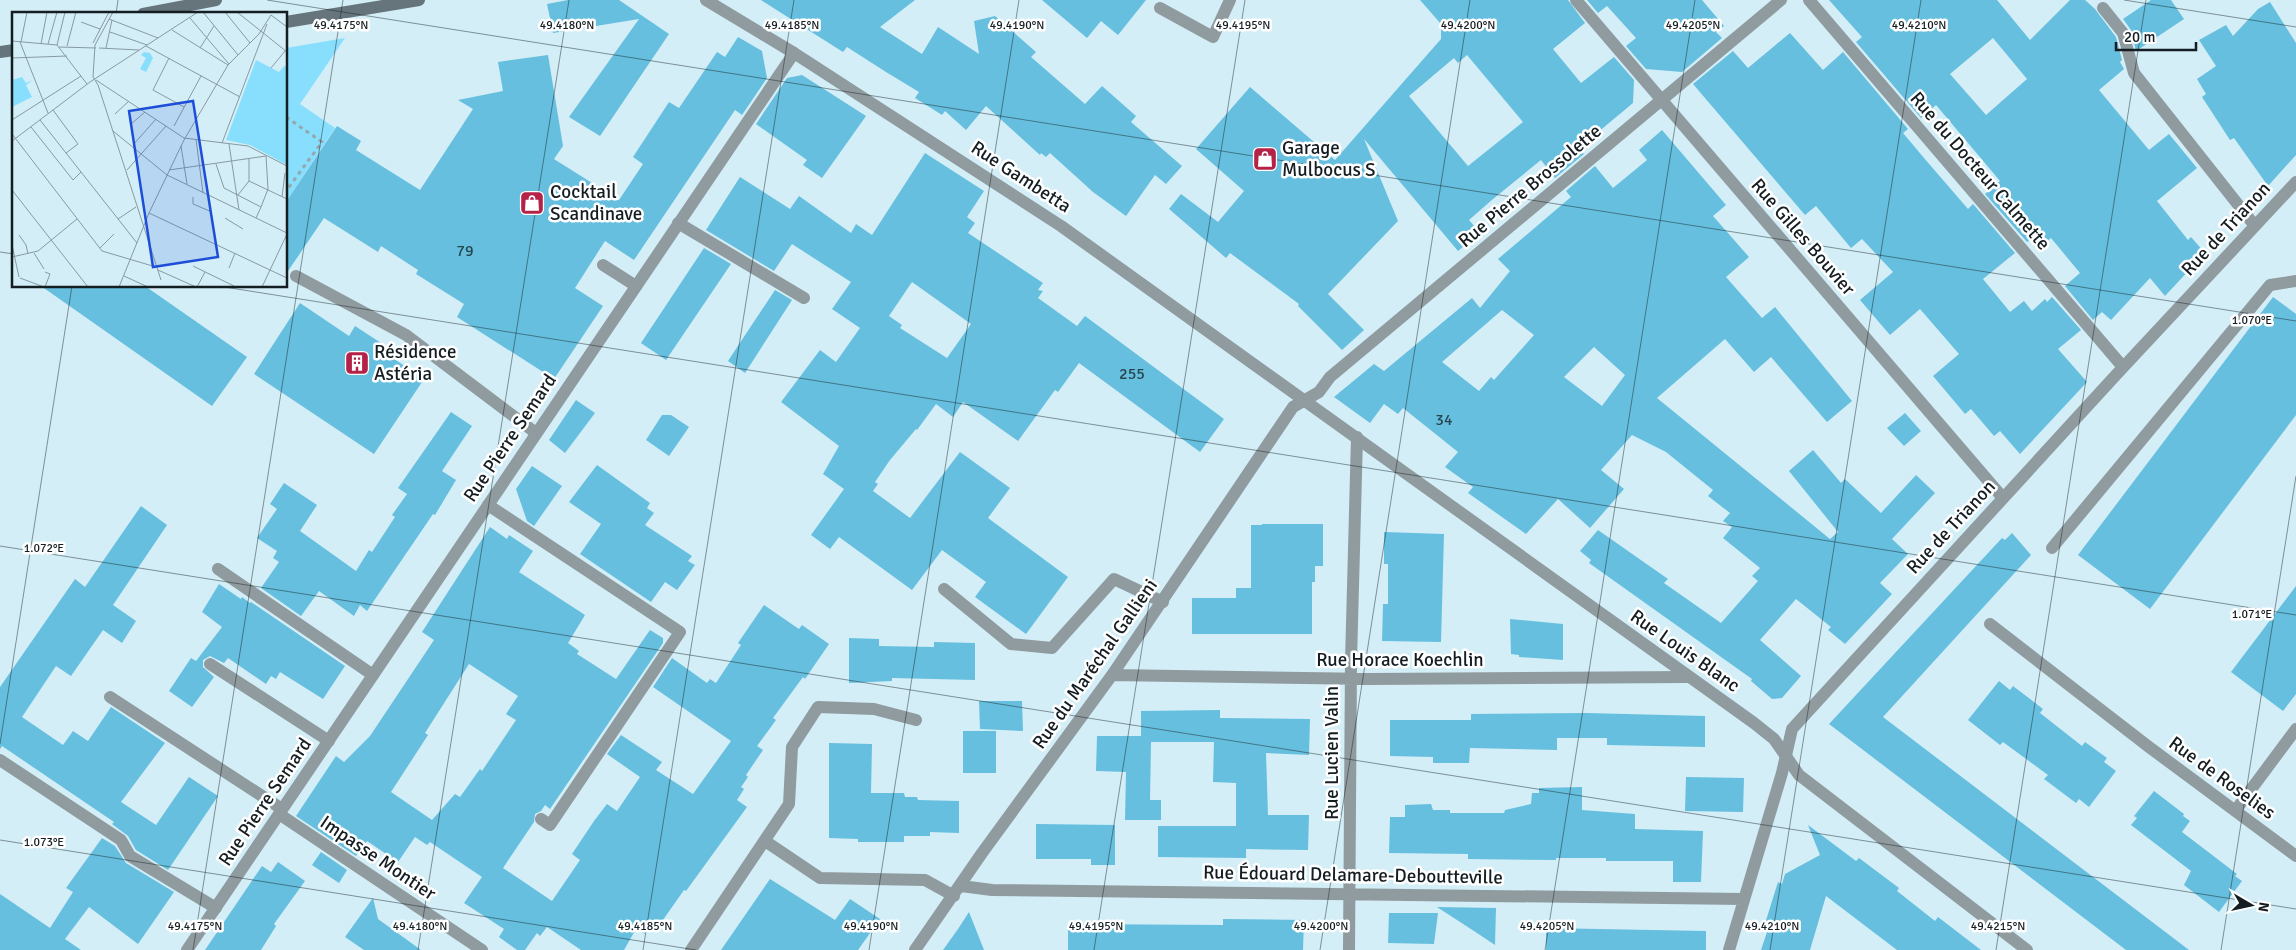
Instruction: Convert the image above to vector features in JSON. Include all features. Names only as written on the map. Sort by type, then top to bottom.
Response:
[{"type":"main road","points":[[153,12],[216,0]]},
{"type":"main road","points":[[288,22],[419,0]]},
{"type":"street","name":"Rue Gambetta","points":[[706,0],[794,53],[1061,226],[1305,401]]},
{"type":"street","points":[[1160,8],[1213,36],[1230,0]]},
{"type":"street","name":"Rue Gilles Bouvier","points":[[1576,0],[2003,498]]},
{"type":"street","name":"Rue Pierre Brossolette","points":[[1305,401],[1319,392],[1330,377],[1780,0]]},
{"type":"street","name":"Rue du Docteur Calmette","points":[[1809,0],[2123,367]]},
{"type":"street","points":[[2103,8],[2123,33],[2134,72],[2255,226]]},
{"type":"street","name":"Rue Pierre Semard","points":[[187,950],[794,53]]},
{"type":"street","name":"Rue de Trianon","points":[[1729,950],[1792,729],[2123,367],[2296,182]]},
{"type":"street","points":[[678,223],[804,298]]},
{"type":"street","points":[[603,265],[636,286]]},
{"type":"street","points":[[296,276],[406,335],[536,433]]},
{"type":"street","points":[[2052,548],[2270,285],[2296,281]]},
{"type":"street","name":"Rue Louis Blanc","points":[[1305,401],[1774,738],[1799,775],[2027,950]]},
{"type":"street","name":"Rue du Maréchal Gallieni","points":[[915,950],[958,891],[982,853],[1163,602],[1285,417],[1293,407],[1305,401]]},
{"type":"street","name":"Rue Lucien Valin","points":[[1349,950],[1351,678],[1357,437]]},
{"type":"street","points":[[488,505],[680,632],[550,825],[541,819]]},
{"type":"street","points":[[218,569],[373,675]]},
{"type":"street","points":[[944,589],[1010,644],[1052,648],[1114,579],[1163,602]]},
{"type":"street","name":"Rue de Roselies","points":[[1990,624],[2149,747],[2296,856]]},
{"type":"street","points":[[210,664],[329,741]]},
{"type":"street","name":"Rue Horace Koechlin","points":[[1112,675],[1351,678],[1687,677]]},
{"type":"street","name":"Impasse Montier","points":[[110,697],[482,950]]},
{"type":"street","points":[[691,950],[789,804],[792,747],[818,707],[874,710],[916,720]]},
{"type":"street","points":[[2235,811],[2296,729]]},
{"type":"street","points":[[0,760],[121,840],[130,856],[216,908]]},
{"type":"street","points":[[765,841],[820,878],[925,880],[958,891]]},
{"type":"street","name":"Rue Édouard Delamare-Deboutteville","points":[[958,891],[1744,899]]},
{"type":"path","points":[[288,118],[322,142],[288,189]]},
{"type":"shaded area","points":[[345,38],[300,104],[335,128],[288,199],[288,48]]},
{"type":"building","points":[[568,0],[619,0],[669,34],[600,136],[569,117],[639,19],[553,33],[547,4]]},
{"type":"building","points":[[761,0],[915,0],[880,27],[922,54],[938,27],[979,54],[974,21],[995,16],[1036,52],[1031,57],[1085,104],[1102,86],[1136,116],[1131,122],[1182,166],[1166,184],[1155,175],[1126,216],[1093,192],[1050,153],[1046,157],[1041,153],[1040,155],[986,106],[966,130],[945,111],[942,115],[915,98],[919,92],[847,47],[843,52]]},
{"type":"building","points":[[1042,0],[1146,0],[1118,35],[1101,21],[1087,38]]},
{"type":"building","points":[[1420,0],[1568,0],[1585,23],[1553,49],[1581,83],[1614,57],[1634,80],[1633,103],[1579,148],[1584,154],[1555,178],[1541,160],[1493,199],[1469,220],[1480,233],[1458,251],[1364,139],[1398,221],[1328,294],[1364,330],[1342,350],[1298,306],[1299,304],[1230,253],[1226,258],[1169,209],[1181,194],[1218,222],[1244,191],[1196,149],[1250,87],[1335,160],[1441,39],[1441,24]],"holes":[[[1467,55],[1523,122],[1468,166],[1409,96],[1454,58],[1458,63]]]},
{"type":"building","points":[[1587,0],[1702,0],[1724,26],[1716,32],[1722,38],[1682,72],[1646,69],[1626,46],[1636,38],[1607,6],[1598,13]]},
{"type":"building","points":[[1829,0],[1997,0],[2030,40],[2070,0],[2085,0],[2095,9],[2116,37],[2122,60],[2120,62],[2124,69],[2099,90],[2149,150],[2169,134],[2197,168],[2157,201],[2188,240],[2191,237],[2205,253],[2165,296],[2150,278],[2111,320],[2102,312],[2093,320],[2065,286],[2080,273],[2051,238],[2046,242],[2039,233],[2027,242],[1985,194],[2000,181],[1936,105],[1921,118],[1856,42],[1862,37]],"holes":[[[1993,38],[2027,79],[1986,115],[1950,74]]]},
{"type":"building","points":[[2151,0],[2171,0],[2184,19],[2136,51],[2131,30],[2123,19]]},
{"type":"building","points":[[2270,2],[2296,43],[2296,155],[2268,186],[2234,138],[2230,140],[2202,97],[2206,94],[2197,79],[2216,66],[2199,40],[2226,25],[2233,36],[2258,9]]},
{"type":"building","points":[[1790,33],[1823,70],[1843,52],[1908,129],[1903,133],[1924,158],[1968,209],[1973,204],[2015,253],[1983,279],[2010,312],[2024,301],[2032,311],[2045,299],[2047,302],[2052,297],[2081,330],[2058,349],[2087,382],[2020,454],[2000,431],[1994,436],[1971,409],[1965,414],[1933,376],[1959,354],[1920,309],[1890,335],[1860,300],[1893,272],[1862,239],[1851,248],[1816,206],[1805,215],[1693,84],[1733,51],[1748,68]]},
{"type":"building","points":[[738,37],[762,51],[767,78],[742,115],[735,110],[634,260],[605,241],[575,288],[603,306],[554,379],[457,317],[464,304],[416,274],[418,270],[381,246],[378,252],[324,218],[288,271],[288,199],[337,126],[361,141],[356,150],[420,190],[473,109],[458,100],[503,91],[498,62],[548,55],[563,146],[554,159],[619,200],[643,164],[633,157],[669,102],[679,108],[717,52],[725,57]]},
{"type":"building","points":[[802,75],[866,116],[822,178],[803,165],[807,160],[756,124],[787,78]]},
{"type":"building","points":[[1662,130],[1726,205],[1713,216],[1749,257],[1726,277],[1762,318],[1775,307],[1852,401],[1827,422],[1771,357],[1754,372],[1725,339],[1657,398],[1830,539],[1838,532],[1789,471],[1813,450],[1841,483],[1845,479],[1881,513],[1916,475],[1935,493],[1892,539],[1908,554],[1880,583],[1892,594],[1845,644],[1828,630],[1831,627],[1796,599],[1760,640],[1801,676],[1782,698],[1772,699],[1751,681],[1752,679],[1589,563],[1591,560],[1580,551],[1598,530],[1668,579],[1664,583],[1721,623],[1758,581],[1752,576],[1760,568],[1723,538],[1732,527],[1723,521],[1730,513],[1708,496],[1713,490],[1666,452],[1632,435],[1601,470],[1624,489],[1590,528],[1558,499],[1526,534],[1468,493],[1473,487],[1445,467],[1458,452],[1403,408],[1398,414],[1384,404],[1370,423],[1334,397],[1374,364],[1384,371],[1472,298],[1480,308],[1510,271],[1498,259],[1571,197],[1566,191],[1595,166],[1613,188],[1647,160],[1639,150]],"holes":[[[1502,310],[1534,335],[1494,380],[1491,377],[1479,391],[1442,362]],[[1594,347],[1625,375],[1602,406],[1564,377]]]},
{"type":"building","points":[[925,153],[984,191],[967,217],[975,223],[968,233],[1043,283],[1038,290],[1043,291],[1038,298],[1077,326],[1085,316],[1224,419],[1200,452],[1079,363],[1058,392],[1055,390],[1018,441],[963,402],[953,417],[936,404],[917,430],[890,460],[875,482],[878,484],[873,491],[910,518],[960,452],[1010,488],[988,518],[1068,577],[1026,634],[975,597],[986,582],[942,550],[912,590],[839,537],[830,549],[811,535],[844,489],[823,474],[839,446],[781,402],[820,350],[836,362],[860,328],[832,309],[851,282],[792,244],[774,271],[706,230],[740,177],[790,209],[799,196],[851,233],[856,224],[872,235]],"holes":[[[912,282],[971,324],[947,358],[900,328],[902,325],[889,316]]]},
{"type":"building","points":[[704,248],[731,264],[666,360],[641,343]]},
{"type":"building","points":[[44,288],[148,288],[247,357],[212,406]]},
{"type":"building","points":[[775,290],[792,300],[745,373],[728,361]]},
{"type":"building","points":[[2273,297],[2296,314],[2296,415],[2150,609],[2078,555]]},
{"type":"building","points":[[300,303],[349,336],[355,326],[381,343],[378,348],[424,379],[374,454],[254,374]]},
{"type":"building","points":[[576,400],[595,413],[565,453],[549,440]]},
{"type":"building","points":[[451,412],[472,426],[442,471],[456,480],[435,515],[433,514],[367,611],[360,605],[354,616],[319,591],[301,616],[261,588],[279,562],[273,558],[277,551],[257,538],[277,509],[270,504],[284,483],[317,505],[300,531],[356,571],[369,550],[372,552],[395,517],[392,515],[407,494],[398,488]]},
{"type":"building","points":[[1905,413],[1921,431],[1904,446],[1887,428]]},
{"type":"building","points":[[662,415],[671,415],[689,427],[669,456],[646,440]]},
{"type":"building","points":[[597,465],[650,503],[647,508],[654,513],[645,525],[692,556],[688,561],[695,565],[677,590],[665,582],[651,602],[580,554],[601,524],[569,502]]},
{"type":"building","points":[[532,466],[562,486],[534,526],[527,521],[516,489]]},
{"type":"building","points":[[141,506],[167,525],[113,605],[136,621],[122,643],[103,630],[71,676],[56,666],[22,717],[63,745],[73,731],[88,741],[111,707],[165,743],[121,802],[156,825],[189,777],[218,796],[168,870],[136,850],[128,836],[112,824],[114,822],[2,746],[0,749],[0,687],[75,579],[85,587]]},
{"type":"building","points":[[1323,524],[1323,566],[1315,566],[1315,582],[1312,582],[1312,634],[1192,634],[1192,598],[1236,598],[1236,588],[1251,588],[1251,525]]},
{"type":"building","points":[[490,527],[507,539],[509,535],[533,551],[519,572],[585,615],[568,643],[579,651],[577,654],[616,679],[650,630],[663,638],[663,643],[550,809],[545,805],[541,811],[535,814],[534,822],[503,868],[552,901],[580,860],[572,854],[594,821],[607,804],[617,811],[640,777],[607,754],[621,735],[662,762],[656,770],[693,794],[731,741],[653,687],[672,658],[707,683],[710,679],[716,683],[741,645],[738,643],[764,605],[799,629],[802,625],[829,644],[805,679],[803,677],[773,718],[776,720],[757,746],[763,750],[746,775],[748,777],[741,787],[744,789],[737,800],[747,807],[658,927],[652,923],[645,934],[636,929],[624,950],[581,950],[547,927],[540,936],[537,933],[525,950],[517,950],[499,937],[504,929],[464,903],[482,877],[430,842],[427,845],[415,837],[398,862],[367,841],[356,856],[296,816],[336,756],[344,762],[370,736],[434,640],[422,632]],"holes":[[[469,664],[518,696],[506,714],[516,720],[482,771],[480,769],[460,797],[455,794],[432,820],[391,792],[428,735],[425,733]]]},
{"type":"building","points":[[1384,532],[1444,534],[1441,642],[1382,641],[1383,604],[1388,604],[1388,564],[1384,564]]},
{"type":"building","points":[[2012,533],[2031,555],[1883,717],[2189,950],[2126,950],[1829,724],[2002,538],[2005,540]]},
{"type":"building","points":[[219,584],[241,599],[242,597],[251,602],[345,666],[323,699],[280,672],[276,679],[271,676],[266,684],[228,658],[224,663],[210,656],[203,660],[203,667],[214,677],[192,707],[169,691],[191,658],[196,661],[222,627],[202,612]]},
{"type":"building","points":[[2296,586],[2296,694],[2283,711],[2231,672]]},
{"type":"building","points":[[1510,619],[1563,624],[1563,660],[1519,657],[1519,655],[1511,654]]},
{"type":"building","points":[[849,638],[879,639],[879,646],[934,647],[934,642],[975,643],[975,680],[892,678],[892,681],[849,683]]},
{"type":"building","points":[[1999,681],[2010,690],[2013,686],[2043,709],[2040,713],[2082,746],[2085,742],[2107,758],[2104,762],[2116,771],[2089,807],[2079,799],[2076,803],[2044,779],[2048,775],[2003,742],[2000,745],[1968,720]]},
{"type":"building","points":[[979,701],[1022,701],[1023,731],[980,729]]},
{"type":"building","points":[[1220,710],[1220,718],[1310,719],[1309,755],[1266,753],[1268,815],[1309,815],[1308,850],[1246,849],[1246,858],[1158,857],[1158,826],[1236,826],[1236,783],[1213,782],[1214,742],[1151,742],[1150,800],[1161,800],[1161,820],[1125,820],[1126,772],[1096,771],[1097,736],[1141,736],[1141,711]]},
{"type":"building","points":[[1586,713],[1705,716],[1705,747],[1607,745],[1607,738],[1557,738],[1557,750],[1470,748],[1469,763],[1433,763],[1433,757],[1390,756],[1390,720],[1471,720],[1471,714]]},
{"type":"building","points":[[963,731],[996,731],[996,773],[963,773]]},
{"type":"building","points":[[829,743],[872,744],[871,793],[904,793],[905,797],[917,797],[918,800],[959,801],[959,833],[930,832],[930,836],[904,836],[904,842],[858,842],[858,839],[829,838]]},
{"type":"building","points":[[1686,777],[1744,778],[1743,812],[1685,811]]},
{"type":"building","points":[[1582,787],[1582,810],[1635,814],[1635,829],[1703,831],[1701,882],[1673,882],[1673,861],[1606,861],[1606,858],[1556,858],[1556,860],[1468,859],[1468,854],[1389,853],[1390,817],[1405,817],[1405,805],[1431,804],[1433,810],[1450,810],[1450,813],[1504,813],[1505,810],[1531,804],[1532,793],[1539,793],[1539,788]]},
{"type":"building","points":[[2154,791],[2184,814],[2183,816],[2190,821],[2182,832],[2237,874],[2235,876],[2242,881],[2219,912],[2184,885],[2191,871],[2131,825],[2137,818],[2134,816]]},
{"type":"building","points":[[1036,824],[1115,825],[1115,865],[1091,865],[1091,859],[1036,859]]},
{"type":"building","points":[[1808,825],[1856,861],[1859,858],[1899,888],[1897,891],[1935,921],[1938,917],[1981,950],[1897,950],[1826,896],[1810,950],[1761,950],[1767,932],[1763,930],[1778,882],[1782,884],[1785,874],[1820,855]]},
{"type":"building","points":[[102,838],[115,846],[126,863],[174,892],[138,944],[89,907],[65,939],[81,950],[0,950],[0,894],[50,928],[73,892],[66,888]]},
{"type":"building","points":[[321,852],[347,870],[339,883],[312,865]]},
{"type":"building","points":[[278,862],[305,881],[274,924],[276,926],[261,950],[205,950],[262,866],[271,872]]},
{"type":"building","points":[[770,879],[835,920],[850,899],[880,919],[858,950],[721,950]]},
{"type":"building","points":[[373,898],[378,919],[421,950],[364,950],[345,937]]},
{"type":"building","points":[[1437,907],[1496,908],[1495,945],[1477,933]]},
{"type":"building","points":[[969,912],[984,950],[943,950],[958,929]]},
{"type":"building","points":[[1389,913],[1438,913],[1434,944],[1388,943]]},
{"type":"building","points":[[1223,919],[1304,920],[1303,950],[1068,950],[1068,924],[1223,925]]},
{"type":"building","points":[[1546,928],[1706,931],[1706,950],[1546,950]]},
{"type":"place","name":"Garage Mulbocus S","points":[[1265,159]]},
{"type":"place","name":"Cocktail Scandinave","points":[[532,203]]},
{"type":"place","name":"Résidence Astéria","points":[[357,363]]}]
